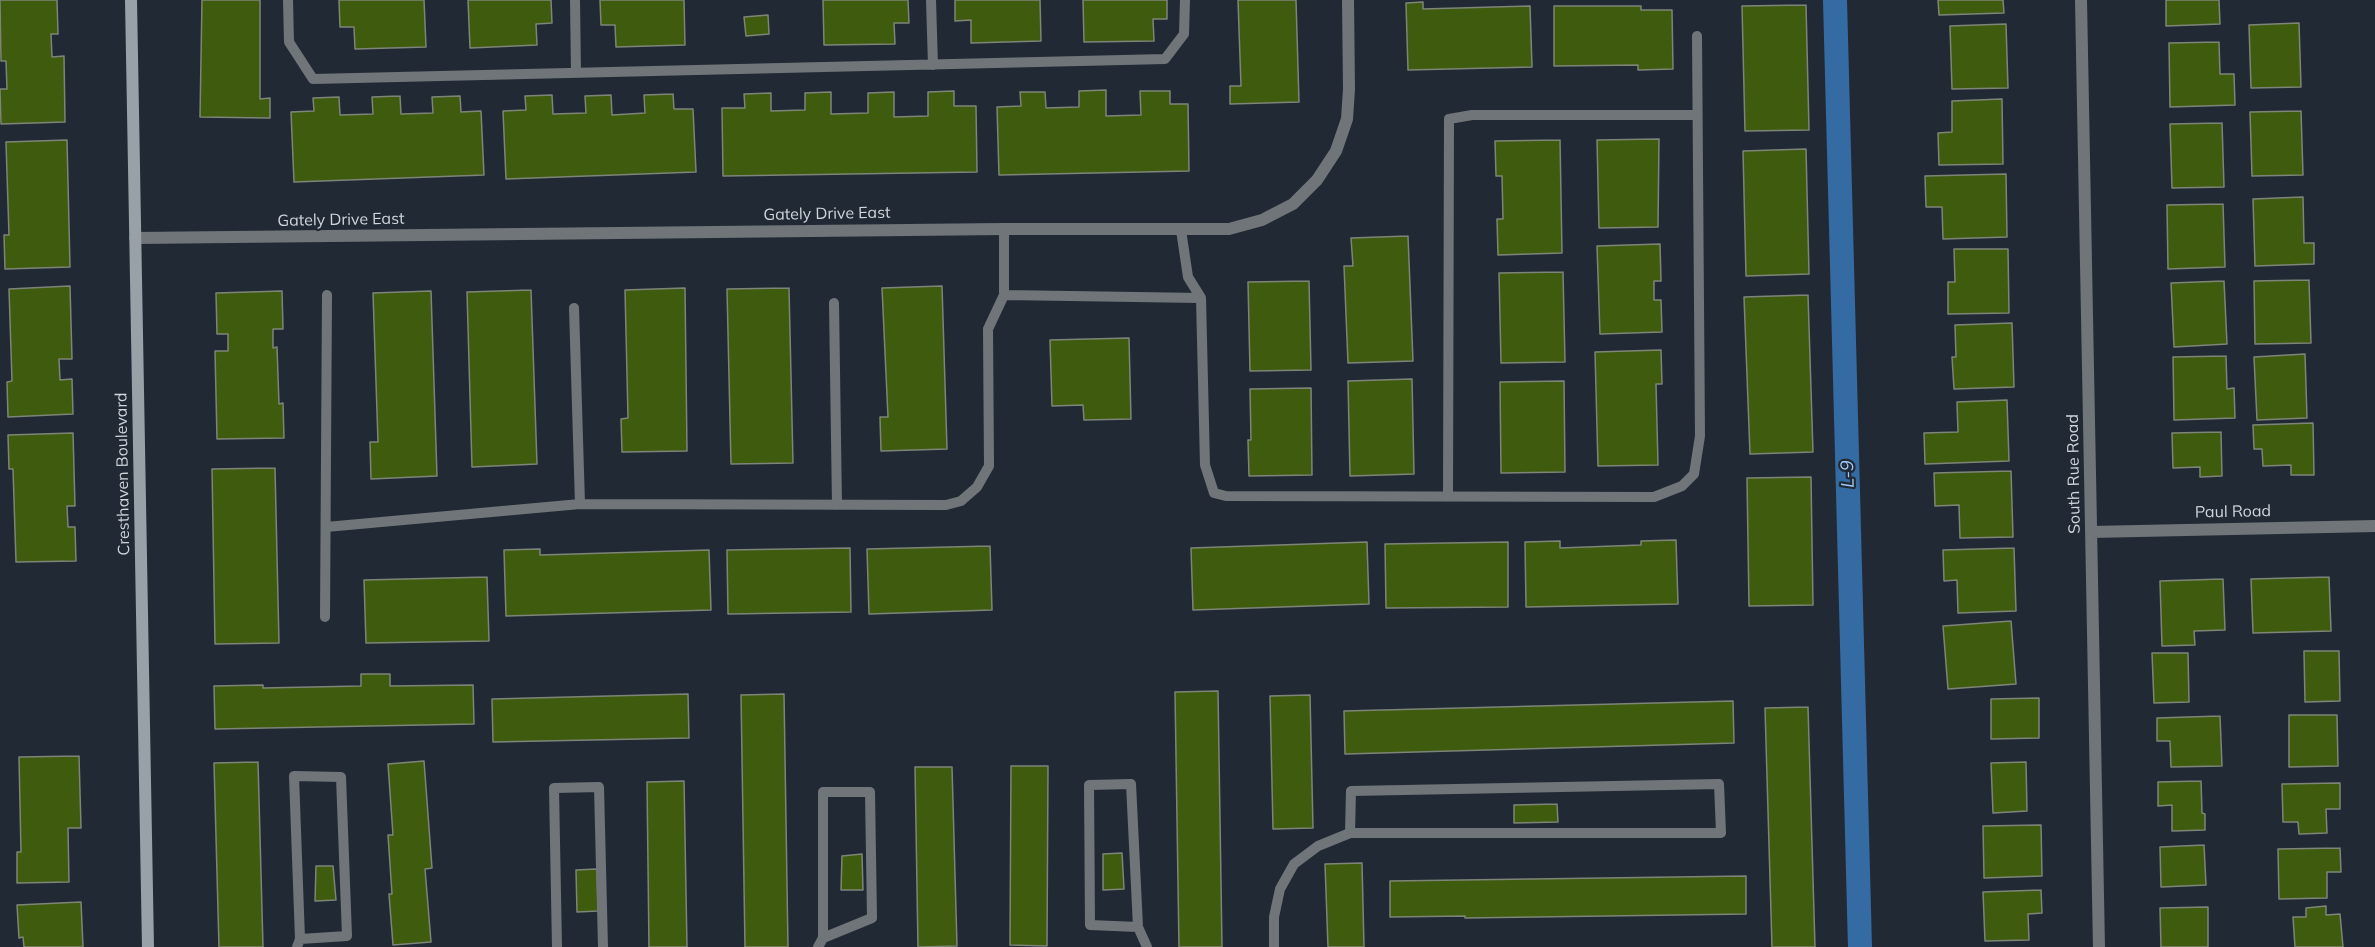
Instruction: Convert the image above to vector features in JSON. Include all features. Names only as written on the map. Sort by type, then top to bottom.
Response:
[{"type":"street","name":"Cresthaven Boulevard","points":[[131,0],[148,947]]},
{"type":"street","name":"Gately Drive East","points":[[135,238],[1005,229],[1229,229],[1262,220],[1293,204],[1317,180],[1336,151],[1347,119],[1348,0]]},
{"type":"street","name":"South Rue Road","points":[[2081,0],[2099,947]]},
{"type":"street","name":"Paul Road","points":[[2091,532],[2375,526]]},
{"type":"lane","points":[[288,0],[289,42],[313,79],[1165,59],[1184,34],[1185,0]]},
{"type":"lane","points":[[575,0],[576,73]]},
{"type":"lane","points":[[931,0],[933,65]]},
{"type":"lane","points":[[1181,230],[1188,277],[1201,298],[1205,465],[1214,493],[1226,496],[1654,497],[1682,486],[1694,474],[1700,436],[1697,36]]},
{"type":"lane","points":[[1448,497],[1449,119],[1472,115],[1697,115]]},
{"type":"lane","points":[[326,527],[580,504],[946,505],[961,501],[977,487],[989,466],[988,329],[1004,295],[1005,229]]},
{"type":"lane","points":[[325,617],[327,295]]},
{"type":"lane","points":[[1004,295],[1201,298]]},
{"type":"lane","points":[[834,303],[837,505]]},
{"type":"lane","points":[[574,308],[580,504]]},
{"type":"lane","points":[[294,776],[341,777],[347,936],[299,943],[294,776]]},
{"type":"lane","points":[[1138,927],[1090,925],[1089,784],[1131,784],[1138,927],[1148,947]]},
{"type":"lane","points":[[1274,947],[1274,917],[1280,889],[1294,864],[1318,846],[1350,833],[1720,833],[1719,784],[1350,791],[1350,833]]},
{"type":"lane","points":[[557,947],[554,789],[599,787],[602,947],[598,947]]},
{"type":"lane","points":[[824,792],[870,792],[872,918],[820,943],[824,792]]},
{"type":"building","points":[[0,0],[57,0],[58,34],[51,34],[52,57],[64,56],[65,122],[1,124],[0,89],[7,89],[6,61],[1,61]]},
{"type":"building","points":[[202,0],[260,0],[260,99],[270,98],[270,118],[200,117]]},
{"type":"building","points":[[339,0],[424,0],[426,47],[355,49],[354,27],[340,27]]},
{"type":"building","points":[[468,0],[551,0],[552,23],[536,24],[537,45],[470,48]]},
{"type":"building","points":[[600,0],[684,0],[685,45],[616,47],[615,25],[601,25]]},
{"type":"building","points":[[823,0],[908,0],[909,23],[894,23],[895,44],[824,45]]},
{"type":"building","points":[[955,0],[1040,0],[1041,41],[971,43],[971,20],[955,21]]},
{"type":"building","points":[[1083,0],[1167,0],[1167,19],[1153,19],[1154,41],[1084,42]]},
{"type":"building","points":[[1238,0],[1296,0],[1299,102],[1230,104],[1230,86],[1241,86]]},
{"type":"building","points":[[1938,0],[2003,0],[2004,13],[1939,15]]},
{"type":"building","points":[[2166,0],[2219,0],[2220,24],[2166,26]]},
{"type":"building","points":[[1423,2],[1423,9],[1530,6],[1532,67],[1408,70],[1406,3]]},
{"type":"building","points":[[1806,5],[1809,130],[1745,131],[1742,6]]},
{"type":"building","points":[[1554,6],[1641,6],[1641,10],[1672,10],[1673,69],[1638,70],[1638,65],[1554,66]]},
{"type":"building","points":[[768,15],[769,34],[746,36],[744,17]]},
{"type":"building","points":[[2299,23],[2301,87],[2251,88],[2249,25]]},
{"type":"building","points":[[2006,24],[2008,88],[1952,89],[1950,26]]},
{"type":"building","points":[[2219,42],[2220,74],[2234,74],[2235,105],[2170,107],[2169,43]]},
{"type":"building","points":[[1106,90],[1106,116],[1141,115],[1140,91],[1170,91],[1170,104],[1188,104],[1189,171],[999,175],[997,107],[1021,106],[1020,92],[1045,92],[1046,108],[1079,107],[1079,91]]},
{"type":"building","points":[[954,91],[954,106],[976,106],[977,172],[723,176],[722,108],[745,108],[744,94],[771,93],[771,111],[805,110],[805,93],[831,92],[831,114],[868,113],[868,93],[894,92],[894,117],[928,116],[928,92]]},
{"type":"building","points":[[673,94],[674,109],[693,109],[696,172],[506,179],[503,111],[526,110],[525,96],[552,95],[553,114],[586,113],[585,96],[611,95],[612,115],[645,113],[644,95]]},
{"type":"building","points":[[400,96],[401,114],[433,113],[432,97],[460,96],[461,112],[481,111],[484,175],[294,182],[291,112],[314,111],[313,98],[339,97],[340,115],[373,114],[372,97]]},
{"type":"building","points":[[2002,99],[2003,164],[1939,165],[1938,133],[1952,132],[1952,101]]},
{"type":"building","points":[[2301,111],[2303,175],[2252,176],[2250,112]]},
{"type":"building","points":[[2222,123],[2224,187],[2172,188],[2170,124]]},
{"type":"building","points":[[1659,139],[1658,227],[1599,228],[1597,140]]},
{"type":"building","points":[[67,140],[70,267],[5,269],[4,235],[9,235],[6,142]]},
{"type":"building","points":[[1560,140],[1562,253],[1498,255],[1497,219],[1503,219],[1502,176],[1496,176],[1495,141]]},
{"type":"building","points":[[1806,149],[1809,274],[1746,276],[1743,151]]},
{"type":"building","points":[[2006,174],[2007,237],[1943,239],[1942,207],[1926,207],[1925,176]]},
{"type":"building","points":[[2303,197],[2304,243],[2314,243],[2314,264],[2255,266],[2253,199]]},
{"type":"building","points":[[2223,204],[2225,267],[2168,269],[2167,205]]},
{"type":"building","points":[[1408,236],[1413,361],[1348,363],[1344,266],[1353,266],[1351,238]]},
{"type":"building","points":[[1660,244],[1661,281],[1654,281],[1654,300],[1661,300],[1662,332],[1600,334],[1597,246]]},
{"type":"building","points":[[1954,249],[2008,249],[2009,313],[1948,314],[1948,282],[1955,282]]},
{"type":"building","points":[[1563,272],[1565,362],[1501,363],[1499,273]]},
{"type":"building","points":[[2309,280],[2311,343],[2255,344],[2254,281]]},
{"type":"building","points":[[1309,281],[1311,370],[1250,371],[1248,282]]},
{"type":"building","points":[[2224,281],[2227,344],[2174,347],[2171,283]]},
{"type":"building","points":[[70,286],[72,359],[59,359],[60,380],[72,379],[73,414],[8,417],[7,382],[12,381],[9,289]]},
{"type":"building","points":[[942,286],[947,449],[881,451],[880,417],[888,417],[882,288]]},
{"type":"building","points":[[685,288],[687,451],[622,452],[621,419],[628,418],[625,290]]},
{"type":"building","points":[[789,288],[793,463],[731,464],[727,289]]},
{"type":"building","points":[[531,290],[537,464],[472,467],[467,292]]},
{"type":"building","points":[[282,291],[283,329],[273,329],[273,348],[277,347],[279,404],[283,403],[284,438],[217,439],[215,351],[228,351],[228,334],[217,334],[216,293]]},
{"type":"building","points":[[431,291],[437,476],[371,479],[370,442],[378,442],[373,293]]},
{"type":"building","points":[[1808,295],[1813,452],[1750,454],[1744,297]]},
{"type":"building","points":[[2012,323],[2014,387],[1954,389],[1952,357],[1956,357],[1955,325]]},
{"type":"building","points":[[1129,338],[1131,419],[1084,420],[1083,405],[1052,406],[1050,340]]},
{"type":"building","points":[[1661,350],[1662,384],[1656,384],[1658,465],[1598,466],[1595,352]]},
{"type":"building","points":[[2305,354],[2307,418],[2257,420],[2254,357]]},
{"type":"building","points":[[2226,356],[2227,389],[2234,388],[2235,418],[2174,420],[2173,357]]},
{"type":"building","points":[[1412,379],[1414,474],[1350,476],[1348,381]]},
{"type":"building","points":[[1564,381],[1565,472],[1501,473],[1500,382]]},
{"type":"building","points":[[1311,388],[1312,475],[1249,476],[1250,389]]},
{"type":"building","points":[[2007,400],[2009,461],[1925,464],[1924,433],[1958,432],[1957,402]]},
{"type":"building","points":[[2313,423],[2314,475],[2291,475],[2291,465],[2263,466],[2262,449],[2254,449],[2253,425]]},
{"type":"building","points":[[2221,432],[2222,476],[2200,477],[2200,467],[2173,468],[2172,433]]},
{"type":"building","points":[[73,433],[75,506],[67,506],[68,527],[75,527],[76,561],[16,562],[13,469],[9,469],[8,435]]},
{"type":"building","points":[[275,468],[279,643],[215,644],[212,469]]},
{"type":"building","points":[[2011,471],[2013,537],[1960,538],[1959,505],[1935,506],[1934,473]]},
{"type":"building","points":[[1811,477],[1813,605],[1749,606],[1747,478]]},
{"type":"building","points":[[1676,540],[1678,604],[1526,607],[1525,542],[1560,541],[1560,548],[1641,545],[1641,541]]},
{"type":"building","points":[[1367,542],[1369,604],[1193,610],[1191,548]]},
{"type":"building","points":[[1508,542],[1508,607],[1386,608],[1385,544]]},
{"type":"building","points":[[990,546],[992,610],[869,614],[867,549]]},
{"type":"building","points":[[850,548],[851,612],[728,614],[727,550]]},
{"type":"building","points":[[2014,548],[2016,611],[1958,613],[1957,580],[1944,581],[1943,550]]},
{"type":"building","points":[[540,549],[540,555],[709,550],[711,610],[506,616],[504,550]]},
{"type":"building","points":[[487,577],[489,641],[366,643],[364,580]]},
{"type":"building","points":[[2329,577],[2331,631],[2253,633],[2251,579]]},
{"type":"building","points":[[2223,579],[2225,630],[2194,631],[2195,645],[2162,646],[2160,581]]},
{"type":"building","points":[[2011,621],[2016,684],[1948,689],[1943,626]]},
{"type":"building","points":[[2304,651],[2339,651],[2340,701],[2305,702]]},
{"type":"building","points":[[2152,653],[2188,653],[2189,702],[2154,703]]},
{"type":"building","points":[[361,674],[390,674],[390,686],[473,685],[474,724],[215,729],[214,686],[263,685],[263,688],[361,686]]},
{"type":"building","points":[[1218,691],[1222,947],[1179,947],[1175,692]]},
{"type":"building","points":[[688,694],[689,738],[493,742],[492,699]]},
{"type":"building","points":[[784,694],[788,947],[745,947],[741,695]]},
{"type":"building","points":[[1310,695],[1313,828],[1273,829],[1270,696]]},
{"type":"building","points":[[2039,698],[2039,738],[1991,739],[1991,699]]},
{"type":"building","points":[[1733,701],[1734,743],[1345,754],[1344,711]]},
{"type":"building","points":[[1808,707],[1815,947],[1772,947],[1765,708]]},
{"type":"building","points":[[2289,715],[2337,715],[2338,766],[2289,767]]},
{"type":"building","points":[[2220,716],[2222,766],[2171,767],[2170,741],[2157,741],[2157,718]]},
{"type":"building","points":[[79,756],[81,828],[68,828],[69,882],[17,883],[17,852],[21,852],[19,757]]},
{"type":"building","points":[[424,761],[432,868],[425,869],[431,942],[393,945],[388,835],[393,835],[388,764]]},
{"type":"building","points":[[258,762],[263,947],[219,947],[214,763]]},
{"type":"building","points":[[2026,762],[2027,811],[1993,813],[1991,763]]},
{"type":"building","points":[[1011,766],[1048,766],[1047,946],[1010,945]]},
{"type":"building","points":[[915,767],[952,767],[957,946],[918,947]]},
{"type":"building","points":[[684,781],[687,947],[649,947],[647,782]]},
{"type":"building","points":[[2201,781],[2205,830],[2172,831],[2172,805],[2158,806],[2158,782]]},
{"type":"building","points":[[2340,783],[2340,809],[2326,809],[2327,833],[2299,834],[2298,822],[2283,822],[2282,784]]},
{"type":"building","points":[[1557,804],[1558,822],[1514,823],[1514,805]]},
{"type":"building","points":[[2041,825],[2042,876],[1984,878],[1983,826]]},
{"type":"building","points":[[2204,845],[2206,885],[2161,887],[2160,847]]},
{"type":"building","points":[[2340,848],[2341,872],[2327,872],[2327,898],[2279,899],[2278,849]]},
{"type":"building","points":[[1122,853],[1124,889],[1103,890],[1103,854]]},
{"type":"building","points":[[862,854],[863,890],[841,890],[842,856]]},
{"type":"building","points":[[1362,863],[1364,947],[1328,947],[1325,864]]},
{"type":"building","points":[[316,866],[333,866],[336,900],[315,901]]},
{"type":"building","points":[[597,869],[598,911],[577,912],[576,870]]},
{"type":"building","points":[[1746,876],[1746,914],[1390,917],[1390,881]]},
{"type":"building","points":[[2041,890],[2042,913],[2028,914],[2029,940],[1985,941],[1983,892]]},
{"type":"building","points":[[81,902],[83,947],[24,947],[23,937],[19,938],[17,905]]},
{"type":"building","points":[[2326,906],[2326,915],[2340,914],[2343,947],[2295,947],[2293,917],[2306,917],[2306,908]]},
{"type":"building","points":[[2208,907],[2208,947],[2161,947],[2160,908]]},
{"type":"waterway","name":"L-9","points":[[1835,0],[1860,947]]}]
